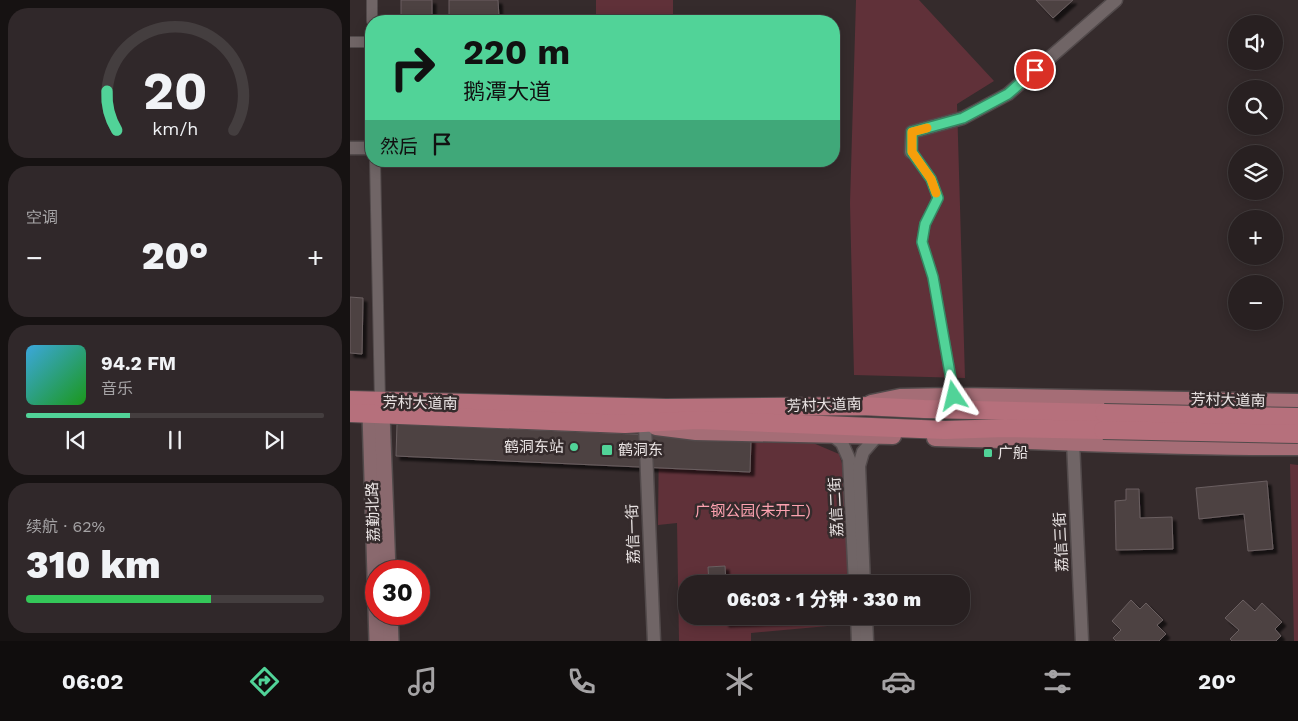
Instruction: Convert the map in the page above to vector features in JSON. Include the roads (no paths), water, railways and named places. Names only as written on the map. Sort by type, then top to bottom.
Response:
[{"type":"highway","name":"芳村大道南","points":[[362,410],[861,406]]},
{"type":"highway","points":[[861,406],[1298,434]]},
{"type":"highway","name":"芳村大道南","points":[[362,410],[626,424]]},
{"type":"highway","points":[[626,424],[697,420],[945,430],[1103,422],[1298,417]]},
{"type":"main road","name":"芳村大道南","points":[[861,406],[900,397],[954,396],[1298,402]]},
{"type":"main road","points":[[1241,447],[1257,435],[1257,410],[1242,401]]},
{"type":"main road","name":"荔勤北路","points":[[362,410],[386,560]]},
{"type":"main road","name":"荔勤北路","points":[[362,410],[378,641]]},
{"type":"main road","name":"芳村大道南","points":[[626,424],[696,432],[1162,446],[1298,447]]},
{"type":"main road","points":[[391,625],[392,641]]},
{"type":"street","points":[[372,0],[372,15]]},
{"type":"street","points":[[954,396],[933,277],[922,242],[925,224],[938,198],[931,179],[912,152],[912,132],[963,118],[1008,94],[1116,0]]},
{"type":"street","points":[[350,42],[365,42]]},
{"type":"street","points":[[350,148],[365,148]]},
{"type":"street","points":[[362,410],[375,167]]},
{"type":"street","name":"荔信一街","points":[[645,426],[654,641]]},
{"type":"street","name":"荔信二街","points":[[832,435],[845,448],[849,459],[855,575]]},
{"type":"street","name":"荔信二街","points":[[864,575],[859,466],[863,452],[877,436]]},
{"type":"street","name":"荔信三街","points":[[1073,442],[1082,641]]},
{"type":"street","points":[[857,625],[858,641]]},
{"type":"street","points":[[866,625],[867,641]]},
{"type":"place","name":"鹤洞东站","points":[[574,447]]},
{"type":"place","name":"鹤洞东","points":[[607,450]]},
{"type":"place","name":"广船","points":[[988,453]]},
{"type":"park label","name":"广钢公园(未开工)","points":[[753,511]]}]
